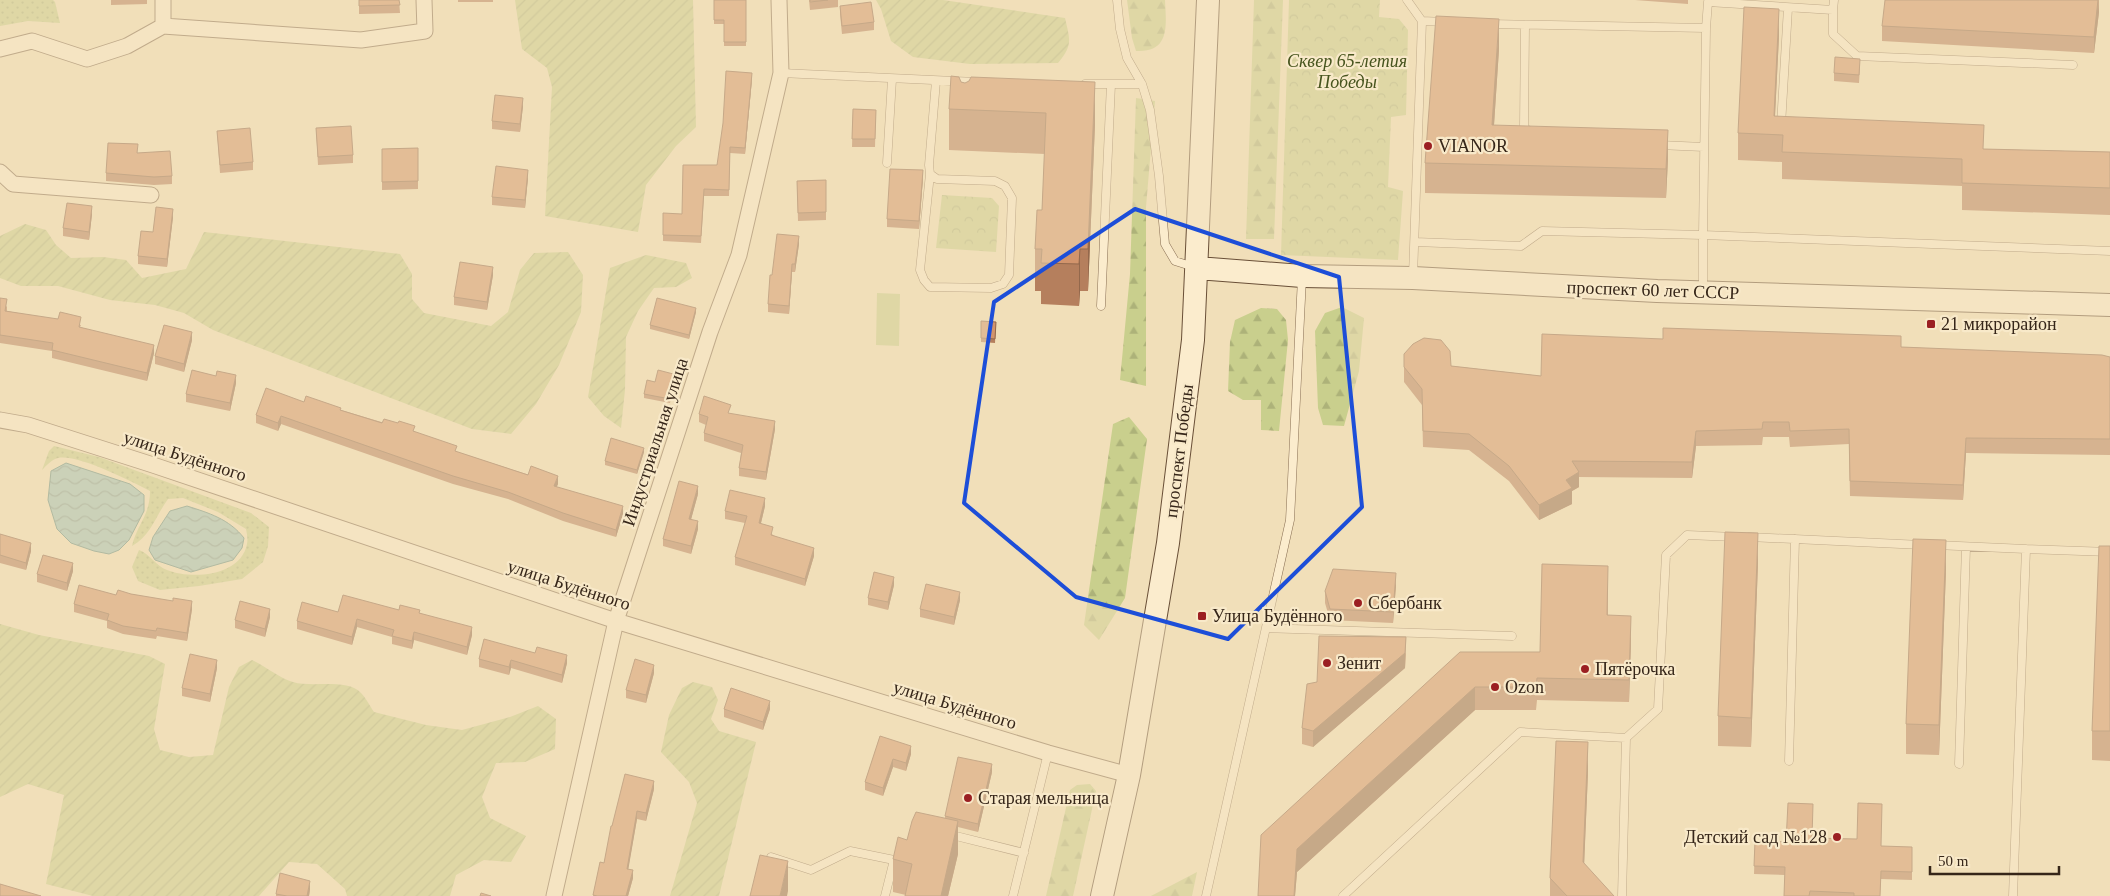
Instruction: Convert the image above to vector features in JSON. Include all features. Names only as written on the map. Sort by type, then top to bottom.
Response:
[{"type":"main road","name":"проспект Победы","points":[[1102,896],[1129,775],[1168,543],[1193,340],[1208,0]]},
{"type":"main road","name":"проспект 60 лет СССР","points":[[1197,268],[1302,276],[1413,278],[1703,293],[2110,305]]},
{"type":"street","points":[[163,0],[163,26]]},
{"type":"street","points":[[0,49],[32,41],[87,59],[127,46],[163,26],[361,40],[425,31],[424,0]]},
{"type":"street","name":"Индустриальная улица","points":[[554,896],[616,621],[707,341],[739,255],[781,73],[779,0]]},
{"type":"street","points":[[0,172],[13,184],[152,195]]},
{"type":"street","name":"улица Будённого","points":[[0,420],[28,425],[153,465],[616,621],[1048,753],[1129,775]]},
{"type":"lane","points":[[1117,0],[1120,29],[1127,58],[1142,84],[1150,110],[1159,176],[1165,244],[1175,261],[1197,268]]},
{"type":"lane","points":[[1407,0],[1422,21],[1413,278]]},
{"type":"lane","points":[[1834,0],[1833,34],[1857,56],[2073,65]]},
{"type":"lane","points":[[1703,293],[1706,28],[1708,1],[1833,10]]},
{"type":"lane","points":[[1780,132],[1788,8]]},
{"type":"lane","points":[[1422,21],[1458,22]]},
{"type":"lane","points":[[1485,24],[1706,28]]},
{"type":"lane","points":[[1524,25],[1524,127],[1540,142]]},
{"type":"lane","points":[[781,73],[987,82]]},
{"type":"lane","points":[[887,163],[892,78]]},
{"type":"lane","points":[[930,174],[938,179],[995,181],[1005,186],[1012,198],[1009,275],[1003,284],[990,288],[930,287],[924,280],[920,270],[930,174],[929,165],[936,81]]},
{"type":"lane","points":[[967,91],[968,82]]},
{"type":"lane","points":[[1073,84],[1142,84]]},
{"type":"lane","points":[[1101,306],[1111,84]]},
{"type":"lane","points":[[1646,145],[1704,146]]},
{"type":"lane","points":[[1415,242],[1521,246],[1542,231],[2110,251]]},
{"type":"lane","points":[[1206,896],[1290,520],[1302,276]]},
{"type":"lane","points":[[1343,896],[1520,732],[1626,738],[1658,709],[1666,555],[1687,535],[2110,552]]},
{"type":"lane","points":[[1789,761],[1795,540]]},
{"type":"lane","points":[[1959,764],[1966,546]]},
{"type":"lane","points":[[2013,896],[2026,549]]},
{"type":"lane","points":[[1266,628],[1512,636]]},
{"type":"lane","points":[[1622,896],[1626,738]]},
{"type":"lane","points":[[1013,896],[1048,753]]},
{"type":"lane","points":[[938,832],[1024,853]]},
{"type":"lane","points":[[771,857],[811,870],[850,851],[894,860],[905,854]]},
{"type":"lane","points":[[885,896],[894,860]]},
{"type":"highlighted area","points":[[1135,209],[1339,277],[1362,507],[1228,639],[1076,597],[964,503],[994,302]]},
{"type":"green space","points":[[0,0],[53,0],[60,23],[28,21],[0,26]]},
{"type":"green space","points":[[515,0],[693,0],[696,127],[676,146],[646,185],[638,232],[545,216],[552,87],[547,68],[522,49]]},
{"type":"green space","points":[[876,0],[943,0],[1065,18],[1069,37],[1068,47],[1058,63],[970,64],[913,57],[891,41],[881,9]]},
{"type":"green space","points":[[1127,0],[1165,0],[1166,18],[1164,35],[1161,42],[1155,47],[1136,51],[1132,38]]},
{"type":"green space","name":"Сквер 65-летия Победы","points":[[1254,0],[1283,0],[1274,239],[1246,239]]},
{"type":"green space","name":"Сквер 65-летия Победы","points":[[1289,0],[1380,0],[1379,17],[1399,19],[1408,30],[1406,115],[1391,117],[1388,187],[1403,191],[1398,260],[1281,255]]},
{"type":"green space","points":[[1136,98],[1155,101],[1146,207],[1146,386],[1120,380],[1130,274]]},
{"type":"green space","points":[[942,195],[992,198],[999,206],[996,252],[936,248]]},
{"type":"green space","points":[[25,224],[46,230],[56,245],[71,258],[103,257],[126,260],[142,278],[186,269],[204,232],[400,254],[412,274],[412,299],[424,313],[491,326],[508,312],[520,270],[534,253],[568,252],[583,275],[581,312],[559,365],[536,404],[511,434],[472,429],[213,330],[184,313],[155,305],[110,300],[58,286],[21,286],[0,278],[0,236]]},
{"type":"green space","points":[[646,255],[686,263],[692,278],[676,287],[654,288],[638,311],[626,337],[625,390],[621,428],[604,416],[588,397],[610,268]]},
{"type":"green space","points":[[877,293],[900,294],[899,346],[876,345]]},
{"type":"green space","points":[[1342,307],[1364,318],[1359,371],[1344,426],[1323,425],[1318,408],[1315,331],[1325,313]]},
{"type":"green space","points":[[1261,308],[1277,309],[1286,320],[1288,340],[1279,431],[1261,430],[1261,400],[1243,400],[1228,391],[1230,342],[1235,320]]},
{"type":"green space","points":[[1129,417],[1147,439],[1125,598],[1099,640],[1084,625],[1113,424]]},
{"type":"green space","points":[[54,446],[99,457],[251,513],[269,527],[268,546],[263,562],[242,579],[199,586],[160,590],[138,581],[132,567],[139,550],[167,570],[189,575],[214,573],[226,569],[243,555],[247,542],[246,529],[218,512],[183,498],[168,499],[149,531],[139,542],[132,546],[146,514],[150,491],[104,469],[78,460],[58,458],[42,470],[49,451]]},
{"type":"green space","points":[[0,624],[39,635],[149,656],[165,664],[154,729],[160,750],[189,757],[213,755],[229,687],[239,667],[252,660],[293,682],[355,688],[363,695],[374,712],[426,725],[462,730],[510,717],[538,706],[556,719],[555,749],[525,762],[496,763],[482,797],[490,818],[526,836],[511,862],[484,860],[456,875],[450,896],[347,896],[345,889],[317,864],[289,862],[259,896],[93,896],[46,884],[64,795],[28,784],[0,797]]},
{"type":"green space","points":[[693,682],[712,687],[718,700],[711,719],[719,731],[756,742],[719,896],[670,896],[697,803],[689,782],[661,752],[669,715],[682,688]]},
{"type":"green space","points":[[1090,784],[1096,791],[1073,896],[1046,896],[1070,790],[1077,785]]},
{"type":"green space","points":[[1197,872],[1192,896],[1151,896]]},
{"type":"water","points":[[66,463],[130,484],[144,495],[144,511],[129,540],[119,550],[109,554],[94,551],[71,543],[57,529],[48,500],[51,471]]},
{"type":"water","points":[[187,506],[225,521],[244,538],[242,548],[233,560],[191,572],[155,560],[149,550],[153,537],[170,511]]},
{"type":"building","points":[[359,0],[399,0],[400,5],[359,6]]},
{"type":"building","points":[[714,0],[746,0],[746,42],[724,42],[724,20],[714,20]]},
{"type":"building","points":[[810,0],[828,0],[810,2]]},
{"type":"building","points":[[1885,0],[2098,0],[2094,37],[1882,26]]},
{"type":"building","points":[[871,2],[874,22],[842,26],[840,6]]},
{"type":"building","points":[[1744,7],[1779,9],[1774,116],[1984,125],[1983,149],[2110,152],[2110,188],[1962,183],[1962,159],[1782,152],[1783,135],[1738,133]]},
{"type":"building","points":[[1436,16],[1499,19],[1492,125],[1668,130],[1666,169],[1425,163]]},
{"type":"building","points":[[1835,57],[1860,59],[1859,75],[1834,73]]},
{"type":"building","points":[[726,71],[752,73],[745,148],[730,147],[729,190],[704,189],[701,236],[663,235],[663,213],[682,214],[683,165],[717,165],[723,123]]},
{"type":"building","points":[[951,76],[959,77],[961,82],[965,83],[971,77],[1095,82],[1088,249],[1080,249],[1079,264],[1041,263],[1042,249],[1035,249],[1037,210],[1042,210],[1046,113],[949,109]]},
{"type":"building","points":[[495,95],[523,98],[520,124],[492,121]]},
{"type":"building","points":[[853,109],[876,110],[875,139],[852,139]]},
{"type":"building","points":[[351,126],[353,155],[318,157],[316,128]]},
{"type":"building","points":[[250,128],[253,162],[220,165],[217,131]]},
{"type":"building","points":[[108,143],[138,144],[137,153],[170,151],[172,176],[154,177],[106,173]]},
{"type":"building","points":[[418,148],[418,181],[382,182],[382,149]]},
{"type":"building","points":[[496,166],[528,170],[525,200],[492,197]]},
{"type":"building","points":[[890,169],[923,170],[919,221],[887,219]]},
{"type":"building","points":[[826,180],[826,212],[798,213],[797,181]]},
{"type":"building","points":[[67,203],[92,206],[89,232],[63,228]]},
{"type":"building","points":[[156,207],[173,209],[167,259],[138,256],[141,231],[153,232]]},
{"type":"building","points":[[777,234],[799,236],[795,264],[792,264],[789,306],[768,304],[770,275],[772,275]]},
{"type":"building","points":[[460,262],[493,267],[487,302],[454,297]]},
{"type":"building","points":[[0,298],[7,299],[5,311],[58,319],[60,312],[81,317],[79,327],[154,345],[147,373],[52,350],[53,343],[0,335]]},
{"type":"building","points":[[657,298],[696,308],[689,335],[650,325]]},
{"type":"building","points":[[981,321],[996,322],[995,339],[981,338]]},
{"type":"building","points":[[164,325],[192,332],[184,364],[155,356]]},
{"type":"building","points":[[1663,328],[1901,336],[1901,347],[2102,355],[2110,357],[2110,439],[1966,438],[1963,485],[1850,481],[1849,429],[1790,431],[1789,422],[1763,422],[1762,429],[1696,431],[1692,462],[1572,461],[1579,472],[1566,480],[1572,488],[1539,505],[1509,466],[1469,434],[1423,431],[1422,389],[1404,367],[1404,354],[1413,344],[1424,338],[1441,340],[1450,351],[1451,366],[1541,376],[1542,334],[1663,339]]},
{"type":"building","points":[[192,370],[216,376],[217,371],[236,375],[230,403],[186,394]]},
{"type":"building","points":[[658,370],[681,376],[677,391],[672,390],[670,399],[644,394],[647,380],[655,382]]},
{"type":"building","points":[[266,388],[304,402],[306,396],[341,408],[340,410],[382,423],[384,419],[415,426],[413,431],[457,446],[455,451],[528,475],[531,466],[558,476],[554,486],[623,506],[616,530],[281,416],[278,423],[256,415]]},
{"type":"building","points":[[704,396],[731,405],[728,413],[775,421],[766,472],[739,468],[743,445],[704,433],[708,417],[699,414]]},
{"type":"building","points":[[611,438],[644,448],[637,470],[605,461]]},
{"type":"building","points":[[679,481],[698,486],[689,519],[698,521],[691,546],[663,539]]},
{"type":"building","points":[[730,490],[765,498],[759,523],[773,527],[771,535],[814,548],[805,579],[735,557],[747,516],[725,511]]},
{"type":"building","points":[[1725,532],[1758,533],[1751,718],[1718,716]]},
{"type":"building","points":[[0,534],[31,543],[26,563],[0,555]]},
{"type":"building","points":[[1913,539],[1946,540],[1939,725],[1906,724]]},
{"type":"building","points":[[2099,546],[2110,546],[2110,731],[2092,731]]},
{"type":"building","points":[[43,555],[73,563],[67,583],[37,574]]},
{"type":"building","points":[[1542,564],[1608,566],[1607,615],[1631,616],[1629,680],[1537,678],[1536,687],[1475,687],[1297,849],[1294,896],[1258,896],[1261,835],[1460,652],[1540,652]]},
{"type":"building","points":[[1333,569],[1396,573],[1393,612],[1330,609],[1325,591]]},
{"type":"building","points":[[874,572],[894,577],[888,602],[868,598]]},
{"type":"building","points":[[926,584],[960,592],[954,617],[920,609]]},
{"type":"building","points":[[79,585],[116,595],[118,590],[173,601],[173,598],[192,601],[187,633],[157,628],[156,631],[123,626],[107,620],[109,614],[74,604]]},
{"type":"building","points":[[343,595],[399,610],[400,605],[420,610],[419,613],[472,627],[467,647],[414,632],[412,641],[392,636],[394,630],[357,619],[352,637],[297,621],[302,602],[338,612]]},
{"type":"building","points":[[240,601],[270,609],[265,629],[235,620]]},
{"type":"building","points":[[1319,636],[1406,637],[1405,653],[1313,731],[1302,728],[1307,684],[1317,682]]},
{"type":"building","points":[[484,639],[535,653],[537,647],[567,655],[562,675],[511,660],[509,667],[479,659]]},
{"type":"building","points":[[190,654],[217,660],[210,694],[182,688]]},
{"type":"building","points":[[635,659],[654,665],[646,695],[626,690]]},
{"type":"building","points":[[731,688],[770,701],[763,722],[724,709]]},
{"type":"building","points":[[880,736],[911,746],[906,763],[893,759],[883,788],[865,782]]},
{"type":"building","points":[[1556,741],[1588,742],[1583,862],[1614,896],[1567,896],[1550,878]]},
{"type":"building","name":"Старая мельница","points":[[958,757],[992,764],[978,824],[945,816]]},
{"type":"building","points":[[625,774],[654,781],[646,813],[637,811],[627,869],[633,870],[626,896],[597,896],[593,895],[600,862],[604,863],[611,826]]},
{"type":"building","points":[[1788,803],[1813,804],[1812,838],[1857,839],[1858,803],[1882,804],[1881,846],[1912,847],[1912,872],[1881,871],[1880,896],[1854,896],[1854,893],[1810,891],[1809,896],[1784,896],[1785,867],[1754,866],[1755,841],[1786,842]]},
{"type":"building","points":[[916,812],[958,821],[941,896],[905,896],[912,864],[893,859],[898,837],[907,840]]},
{"type":"building","points":[[760,855],[788,861],[780,896],[750,896]]},
{"type":"building","points":[[280,873],[310,881],[307,896],[276,894]]},
{"type":"building","points":[[0,884],[41,896],[0,896]]},
{"type":"building","points":[[481,893],[491,896],[480,896]]},
{"type":"place","name":"VIANOR","points":[[1428,146]]},
{"type":"place","name":"21 микрорайон","points":[[1931,324]]},
{"type":"place","name":"Сбербанк","points":[[1358,603]]},
{"type":"place","name":"Улица Будённого","points":[[1202,616]]},
{"type":"place","name":"Зенит","points":[[1327,663]]},
{"type":"place","name":"Пятёрочка","points":[[1585,669]]},
{"type":"place","name":"Ozon","points":[[1495,687]]},
{"type":"place","name":"Старая мельница","points":[[968,798]]},
{"type":"place","name":"Детский сад №128","points":[[1837,837]]}]
